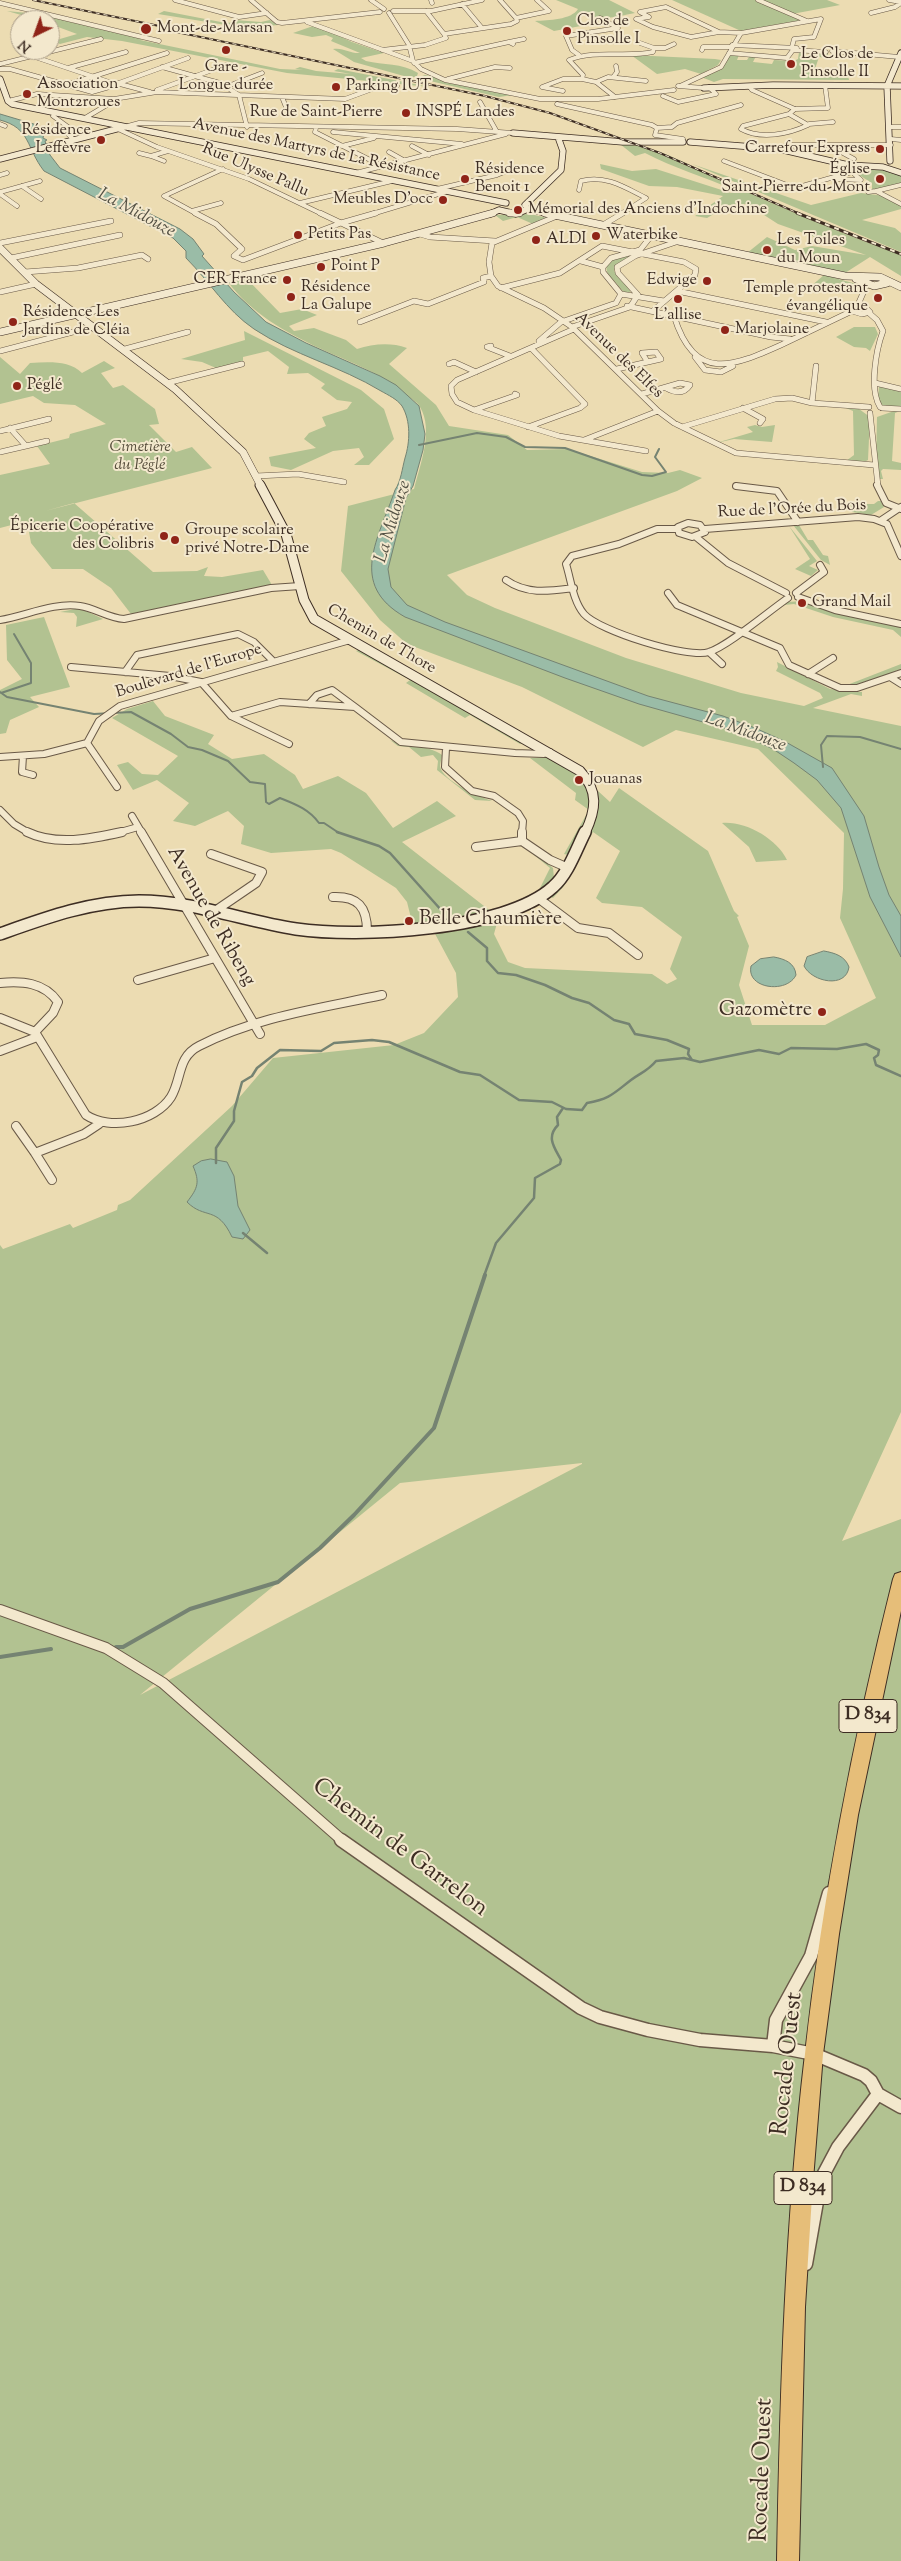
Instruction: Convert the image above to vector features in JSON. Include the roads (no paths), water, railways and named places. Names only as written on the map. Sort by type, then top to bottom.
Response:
[{"type":"main road","name":"Rocade Ouest","points":[[788,2561],[795,2322],[814,2054],[842,1854],[870,1704],[901,1579]]},
{"type":"street","points":[[175,0],[240,16],[267,13]]},
{"type":"street","points":[[184,2],[191,0]]},
{"type":"street","points":[[251,0],[280,22],[307,22],[380,12],[426,11],[482,0]]},
{"type":"street","points":[[371,0],[391,12],[409,45],[413,62]]},
{"type":"street","points":[[500,0],[516,18]]},
{"type":"street","points":[[516,18],[549,11],[537,0]]},
{"type":"street","points":[[758,0],[807,21]]},
{"type":"street","points":[[888,0],[901,3]]},
{"type":"street","points":[[1,2],[159,41]]},
{"type":"street","points":[[871,13],[895,8],[901,3]]},
{"type":"street","points":[[462,4],[482,28]]},
{"type":"street","points":[[719,32],[666,6],[640,12],[649,17],[636,19],[653,28],[690,37],[719,32],[741,34],[821,19],[814,37],[794,39],[792,47]]},
{"type":"street","points":[[380,12],[384,9]]},
{"type":"street","points":[[382,50],[443,41],[446,38],[444,34],[426,11]]},
{"type":"street","points":[[444,34],[514,23],[516,18]]},
{"type":"street","points":[[579,55],[572,50],[566,36],[618,28],[600,18]]},
{"type":"street","points":[[307,22],[413,62],[427,73],[445,80],[558,102],[657,128],[674,126],[677,123],[735,109],[741,105]]},
{"type":"street","points":[[676,88],[721,66],[741,34]]},
{"type":"street","points":[[60,50],[101,39]]},
{"type":"street","points":[[413,62],[524,39]]},
{"type":"street","points":[[640,43],[654,48],[665,48],[674,44]]},
{"type":"street","points":[[702,50],[703,47],[732,46],[815,48]]},
{"type":"street","points":[[582,80],[583,75],[569,60],[579,55],[604,52],[650,53],[653,52],[654,48]]},
{"type":"street","points":[[758,62],[764,49]]},
{"type":"street","points":[[729,53],[787,58],[793,50],[826,52]]},
{"type":"street","points":[[832,51],[900,55],[887,86],[890,98],[891,142],[888,164]]},
{"type":"street","points":[[68,68],[126,52]]},
{"type":"street","points":[[58,88],[167,53]]},
{"type":"street","points":[[113,56],[121,58]]},
{"type":"street","points":[[768,64],[771,56]]},
{"type":"street","points":[[119,84],[188,58]]},
{"type":"street","points":[[0,64],[20,60]]},
{"type":"street","points":[[44,60],[113,84],[150,92],[345,99],[383,85],[397,86]]},
{"type":"street","points":[[128,60],[136,63]]},
{"type":"street","points":[[37,94],[120,98],[150,92],[226,65]]},
{"type":"street","points":[[614,76],[617,72],[616,66]]},
{"type":"street","points":[[162,67],[226,86],[239,95],[247,127]]},
{"type":"street","points":[[445,80],[495,67],[510,68]]},
{"type":"street","points":[[0,69],[10,69],[92,92],[113,84]]},
{"type":"street","points":[[207,94],[262,73]]},
{"type":"street","points":[[596,82],[600,79],[614,76],[634,81],[646,81]]},
{"type":"street","points":[[0,78],[10,103]]},
{"type":"street","points":[[564,90],[542,87],[563,79],[582,80],[596,82],[615,97]]},
{"type":"street","points":[[750,86],[752,90],[795,109],[828,108],[825,85]]},
{"type":"street","points":[[558,102],[642,94],[676,88],[825,85],[901,86]]},
{"type":"street","points":[[663,96],[678,102],[716,94],[707,88]]},
{"type":"street","points":[[10,103],[50,90]]},
{"type":"street","points":[[282,97],[288,112]]},
{"type":"street","points":[[85,118],[120,98]]},
{"type":"street","points":[[0,102],[85,118],[117,127]]},
{"type":"street","points":[[10,103],[23,102]]},
{"type":"street","points":[[34,109],[52,102]]},
{"type":"street","points":[[480,102],[497,132],[504,135]]},
{"type":"street","points":[[795,109],[789,114],[743,126],[741,129],[752,133],[776,134],[805,127],[808,124],[833,122]]},
{"type":"street","points":[[55,113],[53,116],[71,129],[68,134],[74,140]]},
{"type":"street","points":[[789,114],[808,124]]},
{"type":"street","name":"Rue de Saint-Pierre","points":[[128,126],[139,123],[247,127],[364,127],[497,132],[623,142],[684,141],[779,149],[857,166],[888,164]]},
{"type":"street","points":[[0,158],[60,144],[117,127],[128,126]]},
{"type":"street","name":"Avenue des Martyrs de La Résistance","points":[[128,126],[434,190],[490,201],[514,203],[526,208]]},
{"type":"street","name":"Rue Ulysse Pallu","points":[[117,127],[168,151],[222,169],[300,203],[381,242]]},
{"type":"street","points":[[890,127],[901,128]]},
{"type":"street","points":[[316,128],[315,132],[382,166]]},
{"type":"street","points":[[322,128],[378,137],[467,146]]},
{"type":"street","points":[[657,128],[655,135],[684,141]]},
{"type":"street","points":[[356,173],[513,133]]},
{"type":"street","points":[[342,146],[378,137]]},
{"type":"street","points":[[526,208],[534,197],[552,183],[562,170],[564,152],[561,138]]},
{"type":"street","points":[[779,149],[786,145],[832,146],[901,140]]},
{"type":"street","points":[[412,146],[429,155]]},
{"type":"street","points":[[832,146],[854,159]]},
{"type":"street","points":[[150,156],[168,151]]},
{"type":"street","points":[[389,152],[405,161]]},
{"type":"street","points":[[139,153],[164,161]]},
{"type":"street","points":[[724,161],[791,187],[804,187],[852,172],[857,169],[857,166]]},
{"type":"street","points":[[888,164],[901,168]]},
{"type":"street","points":[[888,164],[901,168]]},
{"type":"street","points":[[434,190],[497,175],[514,168]]},
{"type":"street","points":[[222,169],[184,188],[164,194],[164,196],[216,224],[242,249],[234,256],[243,260],[342,223],[445,192]]},
{"type":"street","points":[[832,178],[862,180],[852,172]]},
{"type":"street","points":[[0,175],[7,173]]},
{"type":"street","points":[[586,174],[594,176],[591,178]]},
{"type":"street","points":[[579,190],[581,182],[591,178],[609,182],[646,198],[603,226]]},
{"type":"street","points":[[0,193],[40,181]]},
{"type":"street","points":[[300,203],[392,181]]},
{"type":"street","points":[[868,192],[901,185]]},
{"type":"street","points":[[22,186],[41,198]]},
{"type":"street","points":[[876,191],[901,204]]},
{"type":"street","points":[[0,193],[17,206]]},
{"type":"street","points":[[0,332],[420,234],[489,214],[534,197]]},
{"type":"street","name":"Avenue des Martyrs de La Résistance","points":[[490,201],[501,210]]},
{"type":"street","points":[[192,211],[221,203]]},
{"type":"street","points":[[501,210],[526,208],[883,285],[901,287]]},
{"type":"street","points":[[557,216],[490,244],[491,276],[501,288],[560,273],[602,246],[684,262],[696,269],[695,275],[654,310]]},
{"type":"street","points":[[0,243],[111,221]]},
{"type":"street","points":[[420,234],[430,238],[494,241]]},
{"type":"street","points":[[11,258],[120,235]]},
{"type":"street","points":[[602,266],[611,258],[640,250],[652,236]]},
{"type":"street","points":[[638,295],[616,270],[620,264],[679,241]]},
{"type":"street","name":"Chemin de Thore","points":[[0,248],[36,284],[92,327],[125,349],[167,383],[228,436],[243,452],[286,534],[300,586],[309,612],[314,619],[550,752],[587,776],[595,792],[596,810],[558,882],[538,898],[492,917],[367,931],[325,931],[297,928],[184,904],[137,901],[90,906],[48,917],[0,934]]},
{"type":"street","points":[[25,272],[78,268],[142,254],[148,259]]},
{"type":"street","points":[[581,261],[602,266]]},
{"type":"street","points":[[602,266],[603,272],[622,294],[638,295],[664,301]]},
{"type":"street","points":[[360,322],[414,301],[428,304],[484,282],[483,278],[491,276]]},
{"type":"street","points":[[865,281],[880,277],[883,285]]},
{"type":"street","points":[[854,312],[864,293],[865,281]]},
{"type":"street","points":[[0,292],[36,284]]},
{"type":"street","points":[[864,293],[883,285]]},
{"type":"street","name":"Avenue des Elfes","points":[[501,288],[544,308],[573,328],[618,369],[658,411],[677,425],[736,453],[874,465]]},
{"type":"street","points":[[678,291],[808,320],[828,322]]},
{"type":"street","points":[[616,303],[622,294]]},
{"type":"street","points":[[638,295],[630,307],[573,328],[457,380],[450,389],[457,402],[474,410],[528,427],[584,440],[646,451]]},
{"type":"street","points":[[861,300],[866,308],[870,310],[867,314]]},
{"type":"street","points":[[532,347],[564,321],[616,303],[654,310],[771,338],[790,340]]},
{"type":"street","points":[[858,307],[866,308]]},
{"type":"street","points":[[674,316],[675,323],[702,369],[719,372],[846,314],[854,312],[867,314],[877,320],[883,331],[876,350],[875,383],[875,399],[881,410]]},
{"type":"street","points":[[808,320],[820,326]]},
{"type":"street","points":[[0,352],[92,327]]},
{"type":"street","points":[[125,349],[188,332]]},
{"type":"street","points":[[771,338],[782,343]]},
{"type":"street","points":[[491,346],[488,347],[510,356]]},
{"type":"street","points":[[528,427],[583,407],[585,404],[532,347]]},
{"type":"street","points":[[618,369],[647,361]]},
{"type":"street","points":[[449,364],[454,362],[476,372]]},
{"type":"street","points":[[167,383],[242,364]]},
{"type":"street","points":[[812,403],[816,366]]},
{"type":"street","points":[[875,383],[901,389]]},
{"type":"street","points":[[642,394],[666,388]]},
{"type":"street","points":[[474,410],[517,395],[515,394]]},
{"type":"street","points":[[677,425],[775,399],[792,398],[812,403],[848,405],[881,410],[900,409]]},
{"type":"street","points":[[869,409],[875,399]]},
{"type":"street","points":[[743,408],[763,419],[760,423]]},
{"type":"street","points":[[869,409],[874,421],[874,465],[883,499],[900,508]]},
{"type":"street","points":[[874,421],[881,410]]},
{"type":"street","name":"Avenue des Elfes","points":[[584,440],[658,411]]},
{"type":"street","points":[[0,430],[49,419]]},
{"type":"street","points":[[10,428],[26,446]]},
{"type":"street","points":[[0,452],[47,441]]},
{"type":"street","points":[[256,476],[298,474],[344,482]]},
{"type":"street","points":[[736,486],[777,491],[798,522]]},
{"type":"street","points":[[877,520],[892,505]]},
{"type":"street","points":[[877,520],[900,508]]},
{"type":"street","name":"Rue de l'Orée du Bois","points":[[574,588],[566,564],[572,556],[619,544],[658,529],[677,529],[688,523],[696,524],[705,529],[858,517],[877,520]]},
{"type":"street","points":[[877,520],[891,529],[901,556]]},
{"type":"street","points":[[677,529],[684,536],[696,537],[704,534],[705,529]]},
{"type":"street","points":[[696,537],[728,563],[787,596]]},
{"type":"street","points":[[797,595],[824,572],[820,565]]},
{"type":"street","points":[[506,580],[514,588],[524,591],[574,588],[585,614],[595,622],[672,650],[694,654],[710,652],[741,632],[787,596],[797,595],[835,610],[901,624]]},
{"type":"street","points":[[0,620],[72,605],[86,606],[114,619],[124,619],[271,588],[300,586]]},
{"type":"street","points":[[668,593],[677,605],[780,648],[789,665],[833,686],[849,689],[901,673]]},
{"type":"street","points":[[125,672],[137,654],[231,634],[242,634],[249,637],[273,661]]},
{"type":"street","name":"Boulevard de l'Europe","points":[[87,743],[90,729],[100,717],[120,706],[350,640]]},
{"type":"street","points":[[710,652],[722,664]]},
{"type":"street","points":[[808,674],[833,658]]},
{"type":"street","points":[[71,667],[170,676],[201,682],[231,716],[289,744]]},
{"type":"street","points":[[890,677],[901,684]]},
{"type":"street","points":[[309,704],[317,695],[332,690],[401,742],[446,748],[550,752]]},
{"type":"street","points":[[231,716],[280,702],[355,707]]},
{"type":"street","points":[[515,752],[530,742]]},
{"type":"street","points":[[0,756],[23,756],[87,743],[117,787]]},
{"type":"street","points":[[446,748],[445,767],[448,772],[472,791],[494,796],[518,813],[523,821],[522,841]]},
{"type":"street","points":[[23,756],[22,772],[33,775]]},
{"type":"street","points":[[0,810],[21,828],[40,837],[60,840],[106,837],[138,827]]},
{"type":"street","name":"Avenue de Ribeng","points":[[132,816],[258,1030]]},
{"type":"street","points":[[476,847],[522,841],[550,860],[566,867]]},
{"type":"street","points":[[211,854],[220,860],[255,867],[262,872],[256,882],[215,910]]},
{"type":"street","points":[[333,897],[349,895],[360,903],[367,922],[367,931]]},
{"type":"street","points":[[538,898],[578,928],[609,933],[638,955]]},
{"type":"street","points":[[138,980],[215,958]]},
{"type":"street","points":[[0,983],[20,982],[44,987],[52,992],[58,1002],[53,1013],[36,1035],[0,1051]]},
{"type":"street","points":[[35,1153],[84,1134],[99,1124],[133,1121],[161,1110],[174,1094],[182,1063],[189,1053],[200,1046],[382,994]]},
{"type":"street","points":[[0,1018],[36,1035],[86,1115],[99,1124]]},
{"type":"street","points":[[16,1126],[52,1180]]},
{"type":"street","name":"Chemin de Garrelon","points":[[0,1610],[91,1642],[119,1655],[145,1671],[169,1689],[337,1837],[581,2008],[600,2017],[648,2030],[700,2040],[773,2046],[814,2054],[864,2075],[871,2081],[878,2094],[901,2107]]},
{"type":"street","points":[[773,2046],[776,2020],[811,1956],[842,1854]]},
{"type":"street","points":[[795,2322],[821,2178],[838,2147],[878,2094]]},
{"type":"water","name":"La Midouze","points":[[0,114],[37,125],[35,126],[44,133],[43,138],[47,140],[45,141],[50,155],[60,168],[180,229],[193,239],[204,254],[202,256],[234,292],[266,322],[306,343],[380,376],[396,385],[419,406],[425,434],[423,450],[413,486],[406,498],[388,569],[391,587],[407,605],[445,622],[648,696],[723,716],[755,728],[784,741],[832,768],[864,816],[889,895],[901,916],[901,957],[870,897],[841,808],[817,780],[794,763],[773,749],[735,731],[639,704],[565,678],[405,617],[387,604],[377,590],[372,575],[372,559],[382,525],[400,479],[407,452],[408,425],[402,406],[392,397],[365,382],[285,346],[254,329],[227,305],[186,258],[186,251],[173,238],[44,171],[23,134],[17,128],[0,120]]},
{"type":"water","points":[[824,951],[845,960],[849,967],[847,974],[836,981],[828,981],[808,972],[804,966],[807,957]]},
{"type":"water","points":[[774,957],[789,962],[794,967],[796,975],[791,981],[776,987],[761,984],[751,974],[751,966],[760,959]]},
{"type":"water","points":[[211,1159],[227,1162],[234,1176],[238,1206],[250,1230],[243,1239],[232,1237],[226,1227],[216,1217],[200,1211],[187,1202],[197,1185],[197,1176],[193,1166],[201,1161]]},
{"type":"waterway","points":[[419,445],[477,433],[506,437],[525,447],[565,448],[642,475],[652,476],[666,472],[655,457],[659,449]]},
{"type":"waterway","points":[[1,693],[31,683],[31,663],[14,634]]},
{"type":"waterway","points":[[1,693],[7,697],[94,714],[131,712],[171,734],[188,747],[202,750],[228,761],[250,782],[265,784],[266,802],[269,804],[280,798],[291,802],[306,811],[319,823],[324,823],[338,832]]},
{"type":"waterway","points":[[823,767],[821,745],[827,736],[860,737],[901,749]]},
{"type":"waterway","points":[[338,832],[379,846],[390,853],[442,911]]},
{"type":"waterway","points":[[468,932],[487,948],[487,961],[498,973],[516,975],[589,1003],[614,1020],[629,1024],[635,1034],[667,1040],[689,1049],[688,1054],[692,1060]]},
{"type":"waterway","points":[[216,1163],[216,1148],[234,1121],[234,1111],[242,1082],[252,1076],[257,1068],[280,1050],[321,1051],[334,1043],[372,1040],[389,1042],[460,1072],[480,1075],[519,1100],[552,1102],[566,1109],[582,1110],[587,1103],[601,1100],[611,1095],[647,1070],[656,1061],[684,1058],[692,1060]]},
{"type":"waterway","points":[[692,1060],[700,1062],[759,1050],[779,1054],[791,1048],[837,1049],[866,1044],[879,1050],[878,1055],[874,1058],[876,1065],[901,1076]]},
{"type":"waterway","points":[[484,1276],[496,1243],[534,1198],[535,1178],[560,1164],[561,1160],[552,1142],[552,1134],[558,1125],[557,1117],[563,1108]]},
{"type":"waterway","points":[[243,1233],[267,1253]]},
{"type":"waterway","points":[[116,1647],[123,1647],[190,1609],[278,1582],[320,1548],[354,1515],[434,1428],[485,1275]]},
{"type":"waterway","points":[[0,1657],[51,1649]]},
{"type":"railway","points":[[33,0],[169,28]]},
{"type":"railway","points":[[162,29],[485,96],[550,113],[660,153],[800,214]]},
{"type":"railway","points":[[797,213],[901,254]]},
{"type":"place","name":"Mont-de-Marsan","points":[[146,29]]},
{"type":"place","name":"Clos de Pinsolle I","points":[[567,31]]},
{"type":"place","name":"Gare - Longue durée","points":[[226,50]]},
{"type":"place","name":"Le Clos de Pinsolle II","points":[[791,64]]},
{"type":"place","name":"Parking IUT","points":[[336,87]]},
{"type":"place","name":"Association Mont2roues","points":[[27,94]]},
{"type":"place","name":"INSPÉ Landes","points":[[406,113]]},
{"type":"place","name":"Résidence Leffèvre","points":[[101,140]]},
{"type":"place","name":"Carrefour Express","points":[[880,149]]},
{"type":"place","name":"Résidence Benoit 1","points":[[465,179]]},
{"type":"place","name":"Église Saint-Pierre-du-Mont","points":[[880,179]]},
{"type":"place","name":"Meubles D'occ","points":[[443,200]]},
{"type":"place","name":"Mémorial des Anciens d'Indochine","points":[[518,210]]},
{"type":"place","name":"Petits Pas","points":[[298,235]]},
{"type":"place","name":"Waterbike","points":[[596,236]]},
{"type":"place","name":"ALDI","points":[[536,240]]},
{"type":"place","name":"Les Toiles du Moun","points":[[767,250]]},
{"type":"place","name":"Point P","points":[[321,267]]},
{"type":"place","name":"CER France","points":[[287,280]]},
{"type":"place","name":"Edwige","points":[[707,281]]},
{"type":"place","name":"Résidence La Galupe","points":[[291,297]]},
{"type":"place","name":"Temple protestant évangélique","points":[[878,298]]},
{"type":"place","name":"L'allise","points":[[678,299]]},
{"type":"place","name":"Résidence Les Jardins de Cléia","points":[[13,322]]},
{"type":"place","name":"Marjolaine","points":[[725,330]]},
{"type":"place","name":"Péglé","points":[[17,386]]},
{"type":"place","name":"Épicerie Coopérative des Colibris","points":[[164,536]]},
{"type":"place","name":"Groupe scolaire privé Notre-Dame","points":[[175,540]]},
{"type":"place","name":"Grand Mail","points":[[802,603]]},
{"type":"place","name":"Jouanas","points":[[579,780]]},
{"type":"place","name":"Belle Chaumière","points":[[409,921]]},
{"type":"place","name":"Gazomètre","points":[[822,1012]]},
{"type":"park label","name":"Cimetière du Péglé","points":[[140,457]]}]
